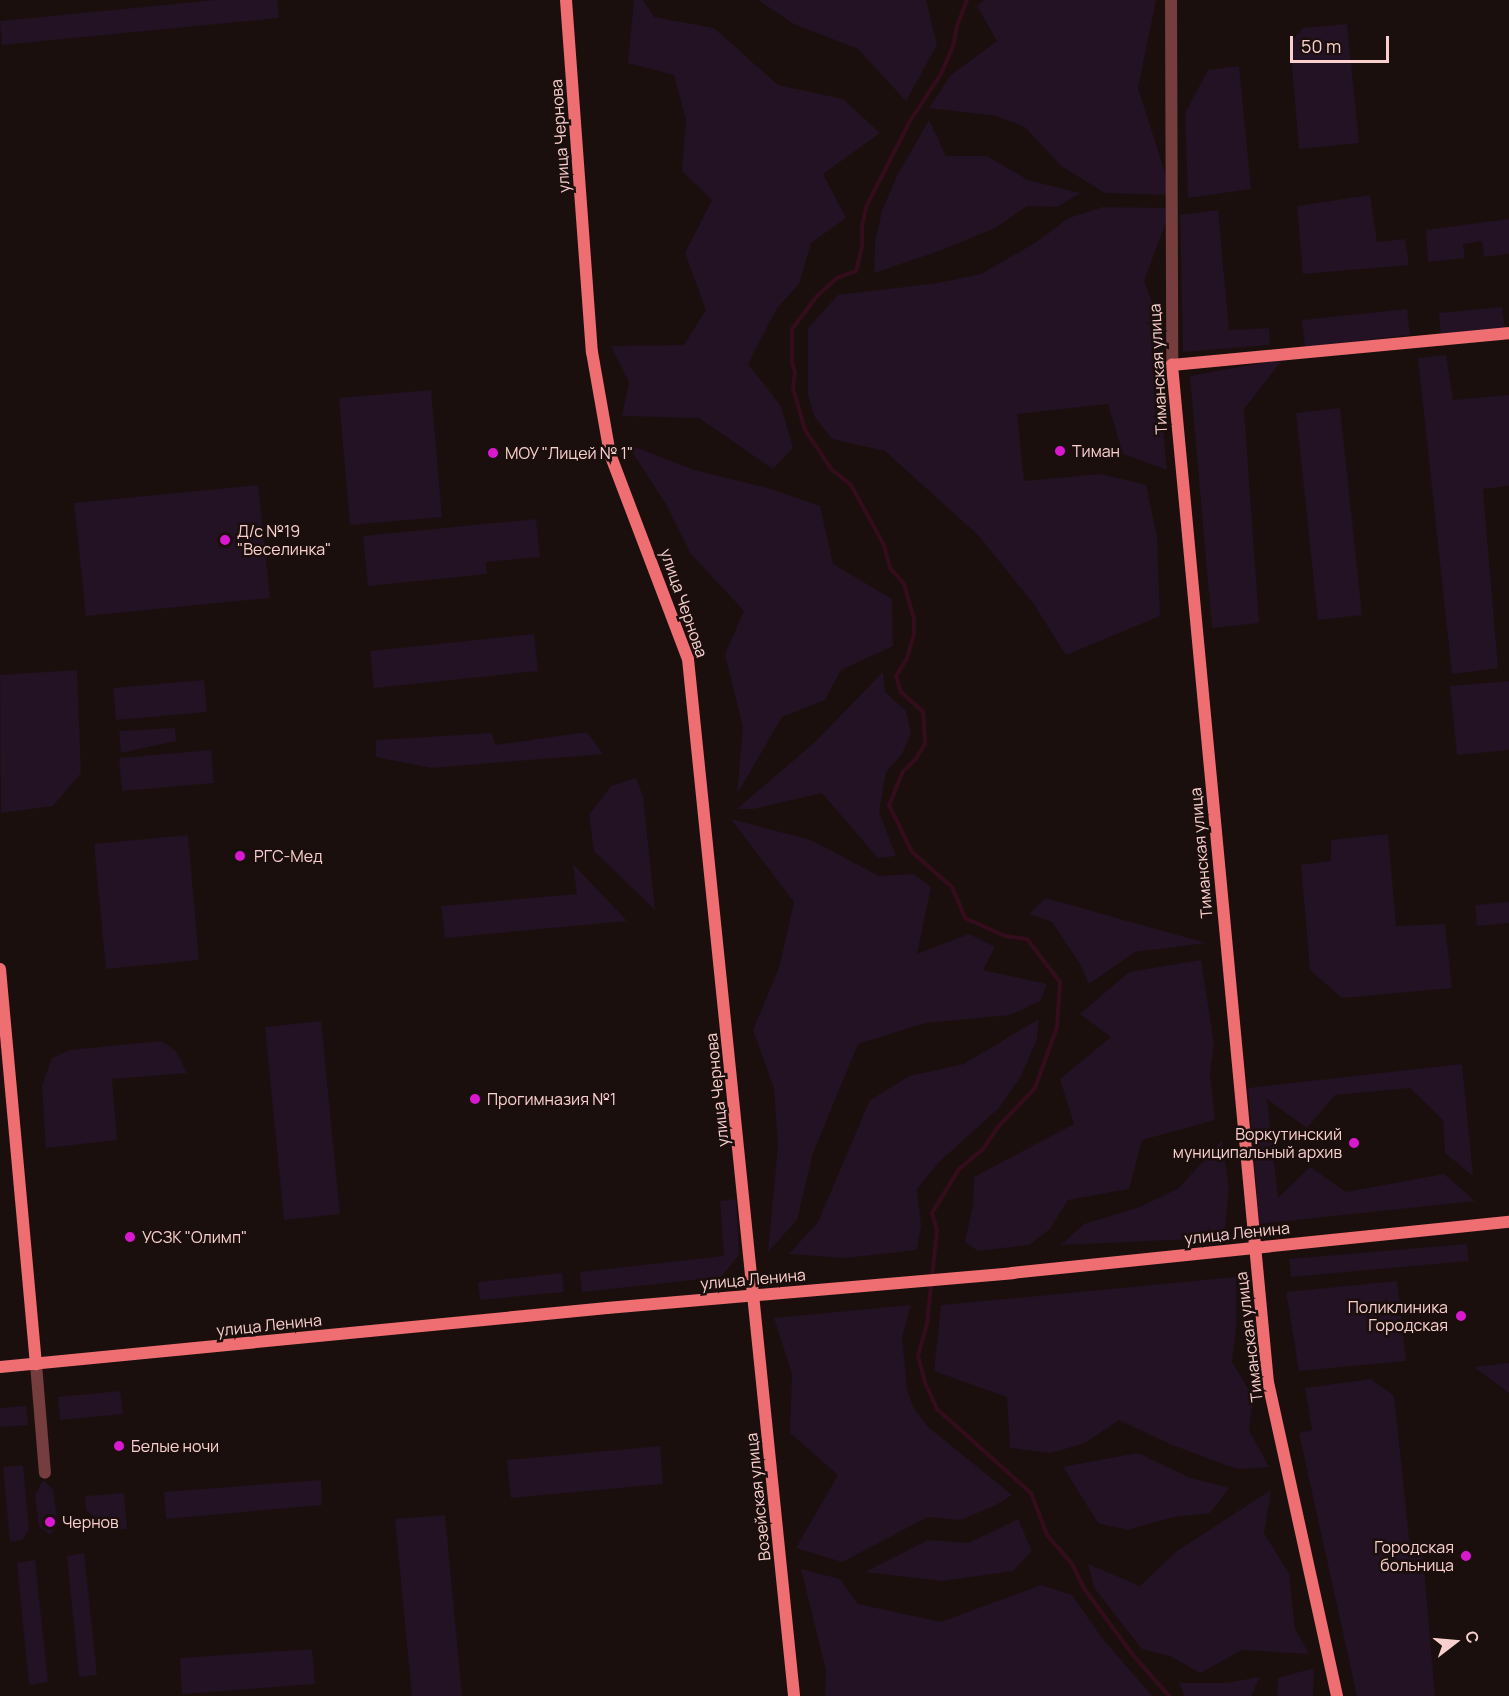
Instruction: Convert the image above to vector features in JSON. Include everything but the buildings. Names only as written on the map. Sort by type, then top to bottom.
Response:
[{"type":"main road","name":"улица Чернова","points":[[566,0],[592,352],[610,454],[688,659],[754,1295]]},
{"type":"main road","points":[[1172,365],[1509,333]]},
{"type":"main road","name":"Тиманская улица","points":[[1172,365],[1268,1383],[1336,1696]]},
{"type":"main road","points":[[0,969],[36,1364]]},
{"type":"main road","name":"улица Ленина","points":[[0,1367],[786,1292],[1012,1273],[1509,1222]]},
{"type":"main road","name":"Возейская улица","points":[[754,1295],[794,1696]]},
{"type":"street","name":"Тиманская улица","points":[[1171,0],[1172,365]]},
{"type":"street","points":[[36,1364],[45,1473]]},
{"type":"shaded area","points":[[216,0],[277,0],[279,18],[2,45],[0,21]]},
{"type":"shaded area","points":[[634,0],[643,0],[654,17],[714,28],[778,85],[843,99],[880,133],[823,174],[846,218],[811,243],[799,284],[777,308],[748,364],[781,406],[793,448],[773,469],[699,418],[622,416],[629,382],[611,346],[684,345],[706,310],[685,253],[712,200],[682,171],[686,120],[674,75],[628,63]]},
{"type":"shaded area","points":[[758,0],[926,0],[937,45],[906,101],[858,49],[794,24]]},
{"type":"shaded area","points":[[984,0],[1156,0],[1138,88],[1172,195],[1105,193],[1061,166],[1025,127],[997,116],[929,108],[951,75],[997,41],[977,6]]},
{"type":"shaded area","points":[[1347,24],[1359,143],[1299,149],[1290,43],[1303,28]]},
{"type":"shaded area","points":[[1239,66],[1251,189],[1188,198],[1185,113],[1208,70]]},
{"type":"shaded area","points":[[929,120],[946,156],[987,156],[1028,180],[1080,193],[1057,207],[1027,206],[995,228],[942,250],[874,273],[875,243],[882,211],[897,176]]},
{"type":"shaded area","points":[[1370,195],[1377,242],[1405,239],[1409,265],[1303,274],[1297,206]]},
{"type":"shaded area","points":[[1103,207],[1171,208],[1144,281],[1159,319],[1157,369],[1167,470],[1123,454],[1108,404],[1017,414],[1024,481],[1101,474],[1146,485],[1157,537],[1160,616],[1066,655],[1033,603],[978,535],[885,451],[832,439],[814,416],[808,394],[808,328],[838,295],[938,283],[981,274],[1035,243],[1069,218]]},
{"type":"shaded area","points":[[1218,210],[1229,330],[1269,328],[1270,345],[1183,352],[1180,215]]},
{"type":"shaded area","points":[[1509,219],[1509,254],[1484,257],[1482,241],[1463,244],[1465,258],[1428,262],[1426,230]]},
{"type":"shaded area","points":[[1502,307],[1505,329],[1441,335],[1439,313]]},
{"type":"shaded area","points":[[1407,309],[1410,335],[1305,347],[1302,320]]},
{"type":"shaded area","points":[[1446,355],[1453,400],[1509,395],[1509,486],[1483,489],[1498,668],[1452,674],[1418,358]]},
{"type":"shaded area","points":[[1283,359],[1244,409],[1259,623],[1212,628],[1190,376]]},
{"type":"shaded area","points":[[431,390],[442,517],[350,525],[339,398]]},
{"type":"shaded area","points":[[1340,408],[1362,615],[1318,620],[1296,413]]},
{"type":"shaded area","points":[[627,444],[694,470],[768,488],[820,506],[833,564],[892,599],[893,646],[841,670],[825,700],[782,717],[737,794],[743,727],[725,654],[744,611],[691,554],[666,504]]},
{"type":"shaded area","points":[[258,485],[270,598],[86,616],[74,503]]},
{"type":"shaded area","points":[[536,519],[540,557],[486,562],[487,574],[368,586],[363,536]]},
{"type":"shaded area","points":[[534,634],[538,671],[374,688],[370,651]]},
{"type":"shaded area","points":[[77,670],[81,773],[53,806],[1,813],[0,675]]},
{"type":"shaded area","points":[[883,672],[885,692],[906,711],[911,733],[902,754],[886,772],[879,812],[896,856],[878,858],[822,793],[753,809],[737,809],[814,743]]},
{"type":"shaded area","points":[[204,680],[207,712],[116,720],[113,688]]},
{"type":"shaded area","points":[[1509,681],[1509,750],[1457,755],[1450,686]]},
{"type":"shaded area","points":[[175,728],[176,741],[121,753],[119,731]]},
{"type":"shaded area","points":[[587,732],[603,754],[432,768],[376,757],[376,740],[492,733],[495,745]]},
{"type":"shaded area","points":[[211,750],[214,783],[122,791],[119,758]]},
{"type":"shaded area","points":[[636,778],[643,796],[655,910],[594,851],[589,815],[611,786]]},
{"type":"shaded area","points":[[731,819],[811,840],[879,876],[914,874],[931,887],[917,954],[969,934],[995,947],[983,970],[1047,984],[1040,1001],[1010,1015],[925,1023],[858,1044],[813,1153],[797,1220],[768,1252],[778,1145],[774,1088],[753,1030],[779,968],[794,902]]},
{"type":"shaded area","points":[[1388,834],[1396,926],[1445,924],[1452,988],[1342,998],[1310,970],[1301,865],[1331,861],[1331,840]]},
{"type":"shaded area","points":[[188,835],[199,960],[106,969],[94,844]]},
{"type":"shaded area","points":[[573,864],[627,921],[445,938],[441,906],[577,894]]},
{"type":"shaded area","points":[[1046,898],[1206,943],[1135,952],[1089,984],[1080,964],[1052,922],[1029,914]]},
{"type":"shaded area","points":[[1509,902],[1509,923],[1477,926],[1475,905]]},
{"type":"shaded area","points":[[1201,960],[1214,1044],[1210,1073],[1215,1120],[1142,1140],[1129,1189],[1068,1200],[1050,1229],[1029,1245],[978,1251],[965,1242],[973,1206],[974,1177],[1074,1124],[1060,1079],[1111,1037],[1080,1014],[1129,972]]},
{"type":"shaded area","points":[[1039,1019],[1037,1039],[1021,1076],[999,1108],[939,1162],[917,1189],[921,1226],[917,1250],[845,1258],[789,1254],[818,1222],[870,1100],[910,1076],[964,1064]]},
{"type":"shaded area","points":[[321,1021],[340,1214],[284,1220],[265,1027]]},
{"type":"shaded area","points":[[161,1041],[176,1051],[187,1073],[112,1079],[117,1140],[46,1148],[42,1086],[52,1058],[70,1050]]},
{"type":"shaded area","points":[[1462,1064],[1473,1176],[1445,1153],[1443,1120],[1410,1088],[1335,1095],[1307,1128],[1267,1099],[1278,1198],[1310,1167],[1346,1192],[1444,1174],[1475,1201],[1259,1224],[1248,1088]]},
{"type":"shaded area","points":[[1222,1140],[1229,1189],[1225,1228],[1193,1239],[1061,1245],[1084,1224],[1140,1207],[1179,1188]]},
{"type":"shaded area","points":[[736,1199],[739,1255],[721,1277],[582,1292],[580,1272],[724,1256],[720,1201]]},
{"type":"shaded area","points":[[1467,1244],[1469,1261],[1291,1277],[1289,1259]]},
{"type":"shaded area","points":[[562,1273],[564,1292],[480,1300],[478,1282]]},
{"type":"shaded area","points":[[1236,1277],[1236,1326],[1232,1362],[1253,1397],[1249,1430],[1269,1467],[1237,1469],[1172,1445],[1119,1420],[1085,1443],[1051,1453],[1010,1448],[1007,1397],[934,1371],[941,1305]]},
{"type":"shaded area","points":[[1397,1281],[1406,1361],[1299,1371],[1286,1292]]},
{"type":"shaded area","points":[[911,1305],[902,1337],[907,1389],[913,1407],[927,1426],[1012,1495],[996,1505],[961,1520],[928,1517],[842,1562],[796,1548],[838,1475],[790,1433],[792,1374],[774,1318]]},
{"type":"shaded area","points":[[1509,1363],[1509,1393],[1474,1367]]},
{"type":"shaded area","points":[[1371,1379],[1394,1396],[1410,1546],[1422,1545],[1435,1696],[1357,1696],[1299,1433],[1312,1430],[1305,1388]]},
{"type":"shaded area","points":[[120,1391],[123,1414],[60,1420],[58,1397]]},
{"type":"shaded area","points":[[26,1406],[28,1425],[0,1427],[0,1408]]},
{"type":"shaded area","points":[[660,1446],[663,1484],[511,1498],[507,1460]]},
{"type":"shaded area","points":[[1138,1453],[1188,1477],[1229,1488],[1210,1513],[1173,1517],[1127,1530],[1098,1523],[1063,1467]]},
{"type":"shaded area","points":[[23,1465],[29,1530],[22,1540],[10,1542],[3,1467]]},
{"type":"shaded area","points":[[43,1480],[53,1489],[58,1525],[50,1535],[39,1526],[35,1495]]},
{"type":"shaded area","points":[[321,1480],[322,1505],[166,1519],[164,1492]]},
{"type":"shaded area","points":[[1271,1490],[1264,1533],[1289,1574],[1295,1628],[1309,1654],[1242,1650],[1200,1673],[1170,1656],[1142,1649],[1095,1589],[1088,1564],[1140,1586],[1177,1551]]},
{"type":"shaded area","points":[[124,1493],[127,1529],[109,1530],[86,1510],[85,1496]]},
{"type":"shaded area","points":[[445,1515],[462,1696],[412,1696],[395,1519]]},
{"type":"shaded area","points":[[1018,1519],[1032,1551],[1013,1571],[943,1581],[865,1572],[928,1540],[969,1543]]},
{"type":"shaded area","points":[[84,1553],[97,1675],[79,1677],[67,1556]]},
{"type":"shaded area","points":[[35,1560],[48,1682],[29,1685],[17,1563]]},
{"type":"shaded area","points":[[801,1569],[840,1579],[858,1604],[941,1622],[1041,1585],[1072,1595],[1102,1638],[1152,1696],[825,1696],[826,1670]]},
{"type":"shaded area","points":[[312,1649],[315,1684],[182,1694],[180,1658]]},
{"type":"shaded area","points":[[1314,1668],[1313,1696],[1277,1696],[1278,1678]]},
{"type":"shaded area","points":[[1260,1677],[1251,1696],[1185,1696],[1179,1683],[1225,1683]]},
{"type":"waterway","points":[[967,0],[957,26],[953,46],[941,74],[910,121],[866,207],[862,226],[862,246],[856,271],[837,278],[817,296],[792,329],[792,362],[795,373],[793,388],[805,430],[832,470],[851,485],[884,545],[890,568],[904,584],[914,619],[914,634],[907,658],[896,676],[901,692],[923,712],[925,744],[915,760],[903,771],[889,805],[912,852],[952,887],[965,918],[1005,936],[1027,939],[1060,982],[1057,1027],[1035,1088],[998,1127],[983,1149],[959,1169],[932,1213],[937,1230],[927,1324],[918,1356],[926,1385],[937,1409],[1031,1493],[1047,1535],[1072,1564],[1083,1587],[1133,1655],[1169,1696]]},
{"type":"place","name":"Тиман","points":[[1060,451]]},
{"type":"place","name":"МОУ \"Лицей № 1\"","points":[[493,453]]},
{"type":"place","name":"Д/с №19 \"Веселинка\"","points":[[225,540]]},
{"type":"place","name":"РГС-Мед","points":[[240,856]]},
{"type":"place","name":"Прогимназия №1","points":[[475,1099]]},
{"type":"place","name":"Воркутинский муниципальный архив","points":[[1354,1143]]},
{"type":"place","name":"УСЗК \"Олимп\"","points":[[130,1237]]},
{"type":"place","name":"Поликлиника Городская","points":[[1461,1316]]},
{"type":"place","name":"Белые ночи","points":[[119,1446]]},
{"type":"place","name":"Чернов","points":[[50,1522]]},
{"type":"place","name":"Городская больница","points":[[1466,1556]]}]
